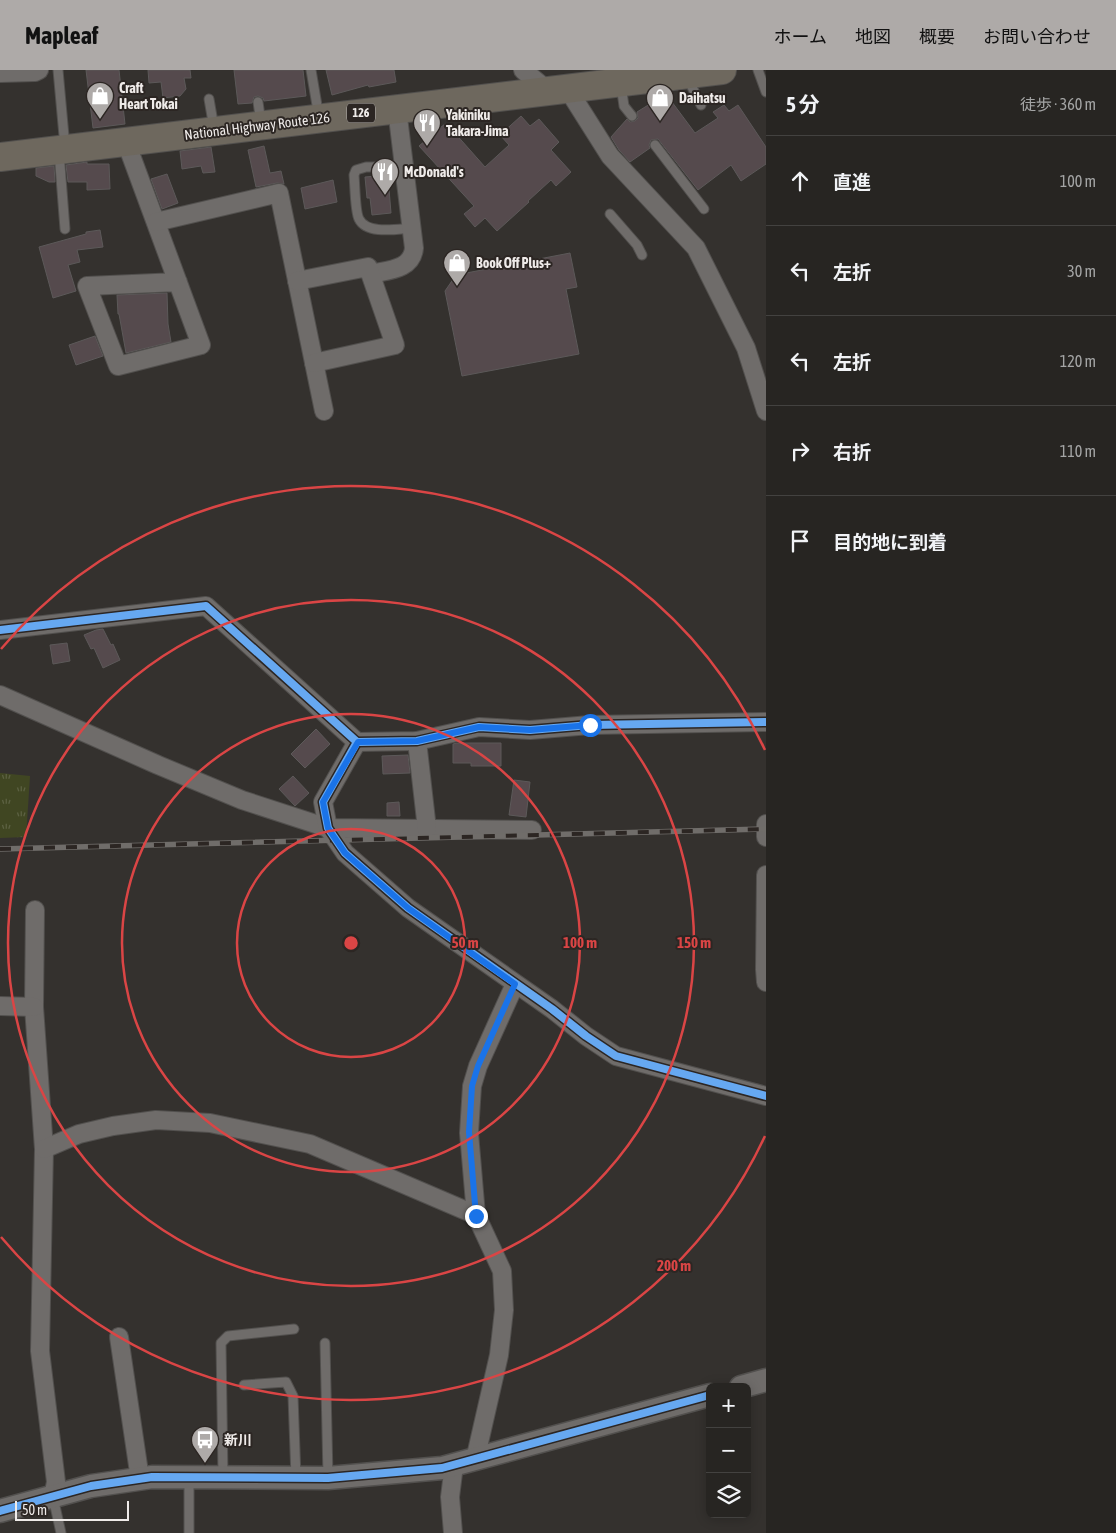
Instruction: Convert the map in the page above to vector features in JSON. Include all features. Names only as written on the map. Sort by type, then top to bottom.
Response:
[{"type":"highway","name":"National Highway Route 126","points":[[0,157],[139,137],[214,131],[260,114],[319,118],[722,70]]},
{"type":"street","points":[[0,73],[35,72],[39,70]]},
{"type":"street","points":[[523,70],[557,89],[610,156],[696,248],[746,348],[766,412]]},
{"type":"street","points":[[371,274],[403,266],[414,256],[396,109]]},
{"type":"street","points":[[139,137],[156,222],[178,282],[201,345],[118,366],[87,286],[178,282]]},
{"type":"street","points":[[156,222],[279,193],[324,412]]},
{"type":"street","points":[[297,281],[368,267],[395,345],[314,362]]},
{"type":"street","points":[[0,630],[206,606],[358,742],[417,741],[479,727],[530,730],[590,725],[766,722]]},
{"type":"street","points":[[0,695],[149,762],[234,796],[328,828],[532,830]]},
{"type":"street","points":[[417,741],[427,829]]},
{"type":"street","points":[[358,742],[323,802],[328,828],[345,853],[408,908],[552,1008],[586,1036],[616,1056],[766,1096]]},
{"type":"street","points":[[766,824],[766,837]]},
{"type":"street","points":[[766,875],[766,982]]},
{"type":"street","points":[[35,910],[34,1007],[44,1148],[40,1351],[56,1482],[53,1497]]},
{"type":"street","points":[[453,1533],[450,1497],[465,1462],[499,1355],[504,1310],[502,1271],[476,1216],[469,1132],[472,1086],[478,1066],[515,984]]},
{"type":"street","points":[[0,1006],[34,1007]]},
{"type":"street","points":[[44,1148],[78,1134],[113,1126],[156,1120],[210,1123],[310,1144],[476,1216]]},
{"type":"street","points":[[119,1337],[140,1479]]},
{"type":"street","points":[[751,1384],[766,1380]]},
{"type":"street","points":[[0,1511],[91,1486],[140,1479],[189,1477],[328,1478],[442,1468],[706,1396]]},
{"type":"lane","points":[[58,70],[65,229]]},
{"type":"lane","points":[[311,70],[319,118]]},
{"type":"lane","points":[[758,70],[766,92]]},
{"type":"lane","points":[[686,74],[701,105]]},
{"type":"lane","points":[[621,82],[624,106],[632,116]]},
{"type":"lane","points":[[209,99],[214,131]]},
{"type":"lane","points":[[655,145],[704,209]]},
{"type":"lane","points":[[404,166],[366,166],[356,170],[354,175],[358,218],[364,225],[376,229],[412,228]]},
{"type":"lane","points":[[610,214],[637,245],[642,255]]},
{"type":"lane","points":[[223,1477],[221,1344],[228,1336],[294,1329]]},
{"type":"lane","points":[[325,1343],[328,1478]]},
{"type":"lane","points":[[244,1385],[286,1382],[293,1396],[296,1478]]},
{"type":"lane","points":[[189,1477],[189,1533]]},
{"type":"lane","points":[[53,1497],[61,1533]]},
{"type":"green space","points":[[0,773],[30,776],[26,837],[0,838]]},
{"type":"building","points":[[86,70],[119,70],[125,124],[93,128]]},
{"type":"building","points":[[148,70],[190,70],[191,78],[184,78],[186,89],[180,96],[163,98],[161,82],[149,83]]},
{"type":"building","points":[[234,70],[303,70],[306,96],[264,101],[263,98],[258,96],[254,97],[252,103],[238,104]]},
{"type":"building","points":[[326,70],[394,70],[396,82],[369,87],[368,85],[332,95]]},
{"type":"building","points":[[666,94],[695,133],[718,118],[713,112],[724,105],[729,111],[738,105],[766,147],[766,164],[741,181],[731,165],[698,190],[658,139],[651,140],[650,148],[630,162],[611,137],[627,119],[630,122],[635,121],[638,118],[637,112]]},
{"type":"building","points":[[521,116],[530,126],[539,119],[559,142],[551,150],[571,172],[556,186],[551,180],[497,231],[485,218],[475,227],[464,214],[474,206],[419,146],[446,123],[485,167],[509,145],[500,135]]},
{"type":"building","points":[[264,146],[270,173],[281,171],[284,184],[277,183],[256,187],[248,150]]},
{"type":"building","points":[[211,147],[215,172],[203,173],[201,166],[182,169],[180,151]]},
{"type":"building","points":[[87,162],[87,164],[109,164],[110,189],[87,190],[87,182],[68,182],[66,165]]},
{"type":"building","points":[[54,166],[55,182],[49,182],[36,176],[36,168]]},
{"type":"building","points":[[167,174],[178,203],[162,209],[151,179]]},
{"type":"building","points":[[377,176],[377,178],[388,177],[391,213],[372,215],[370,198],[367,198],[365,177]]},
{"type":"building","points":[[333,180],[337,202],[305,209],[301,188]]},
{"type":"building","points":[[100,230],[103,247],[77,250],[80,262],[68,265],[76,291],[53,298],[39,247],[86,234],[86,232]]},
{"type":"building","points":[[570,253],[577,287],[566,289],[579,354],[462,376],[445,291],[456,275]]},
{"type":"building","points":[[167,293],[168,324],[171,342],[126,353],[118,314],[117,295]]},
{"type":"building","points":[[95,336],[103,356],[76,365],[69,345]]},
{"type":"building","points":[[103,629],[111,645],[113,644],[120,660],[103,668],[94,648],[91,649],[84,635]]},
{"type":"building","points":[[67,643],[70,661],[53,664],[50,645]]},
{"type":"building","points":[[316,729],[330,744],[305,768],[291,754]]},
{"type":"building","points":[[501,743],[501,766],[471,766],[471,763],[453,763],[453,744]]},
{"type":"building","points":[[408,755],[410,773],[383,774],[382,756]]},
{"type":"building","points":[[293,776],[309,793],[295,806],[279,789]]},
{"type":"building","points":[[514,780],[530,782],[526,817],[509,815]]},
{"type":"building","points":[[399,802],[400,816],[387,816],[387,803]]},
{"type":"railway","points":[[0,849],[766,829]]},
{"type":"cycle path","points":[[0,630],[206,606],[357,742],[417,741],[479,727],[530,730],[590,725],[766,722]]},
{"type":"cycle path","points":[[357,742],[323,802],[328,828],[345,853],[408,908],[616,1056],[766,1096]]},
{"type":"cycle path","points":[[0,1511],[91,1486],[152,1477],[328,1478],[442,1468],[706,1396]]},
{"type":"place","name":"Craft Heart Tokai","points":[[100,120]]},
{"type":"place","name":"Daihatsu","points":[[660,122]]},
{"type":"place","name":"Yakiniku Takara-Jima","points":[[427,147]]},
{"type":"place","name":"McDonald's","points":[[385,196]]},
{"type":"place","name":"Book Off Plus+","points":[[457,287]]},
{"type":"place","name":"新川","points":[[205,1464]]},
{"type":"route","points":[[476,1216],[469,1132],[472,1086],[478,1066],[515,984],[408,908],[345,853],[328,828],[323,802],[358,742],[417,741],[479,727],[530,730],[590,725]]}]
